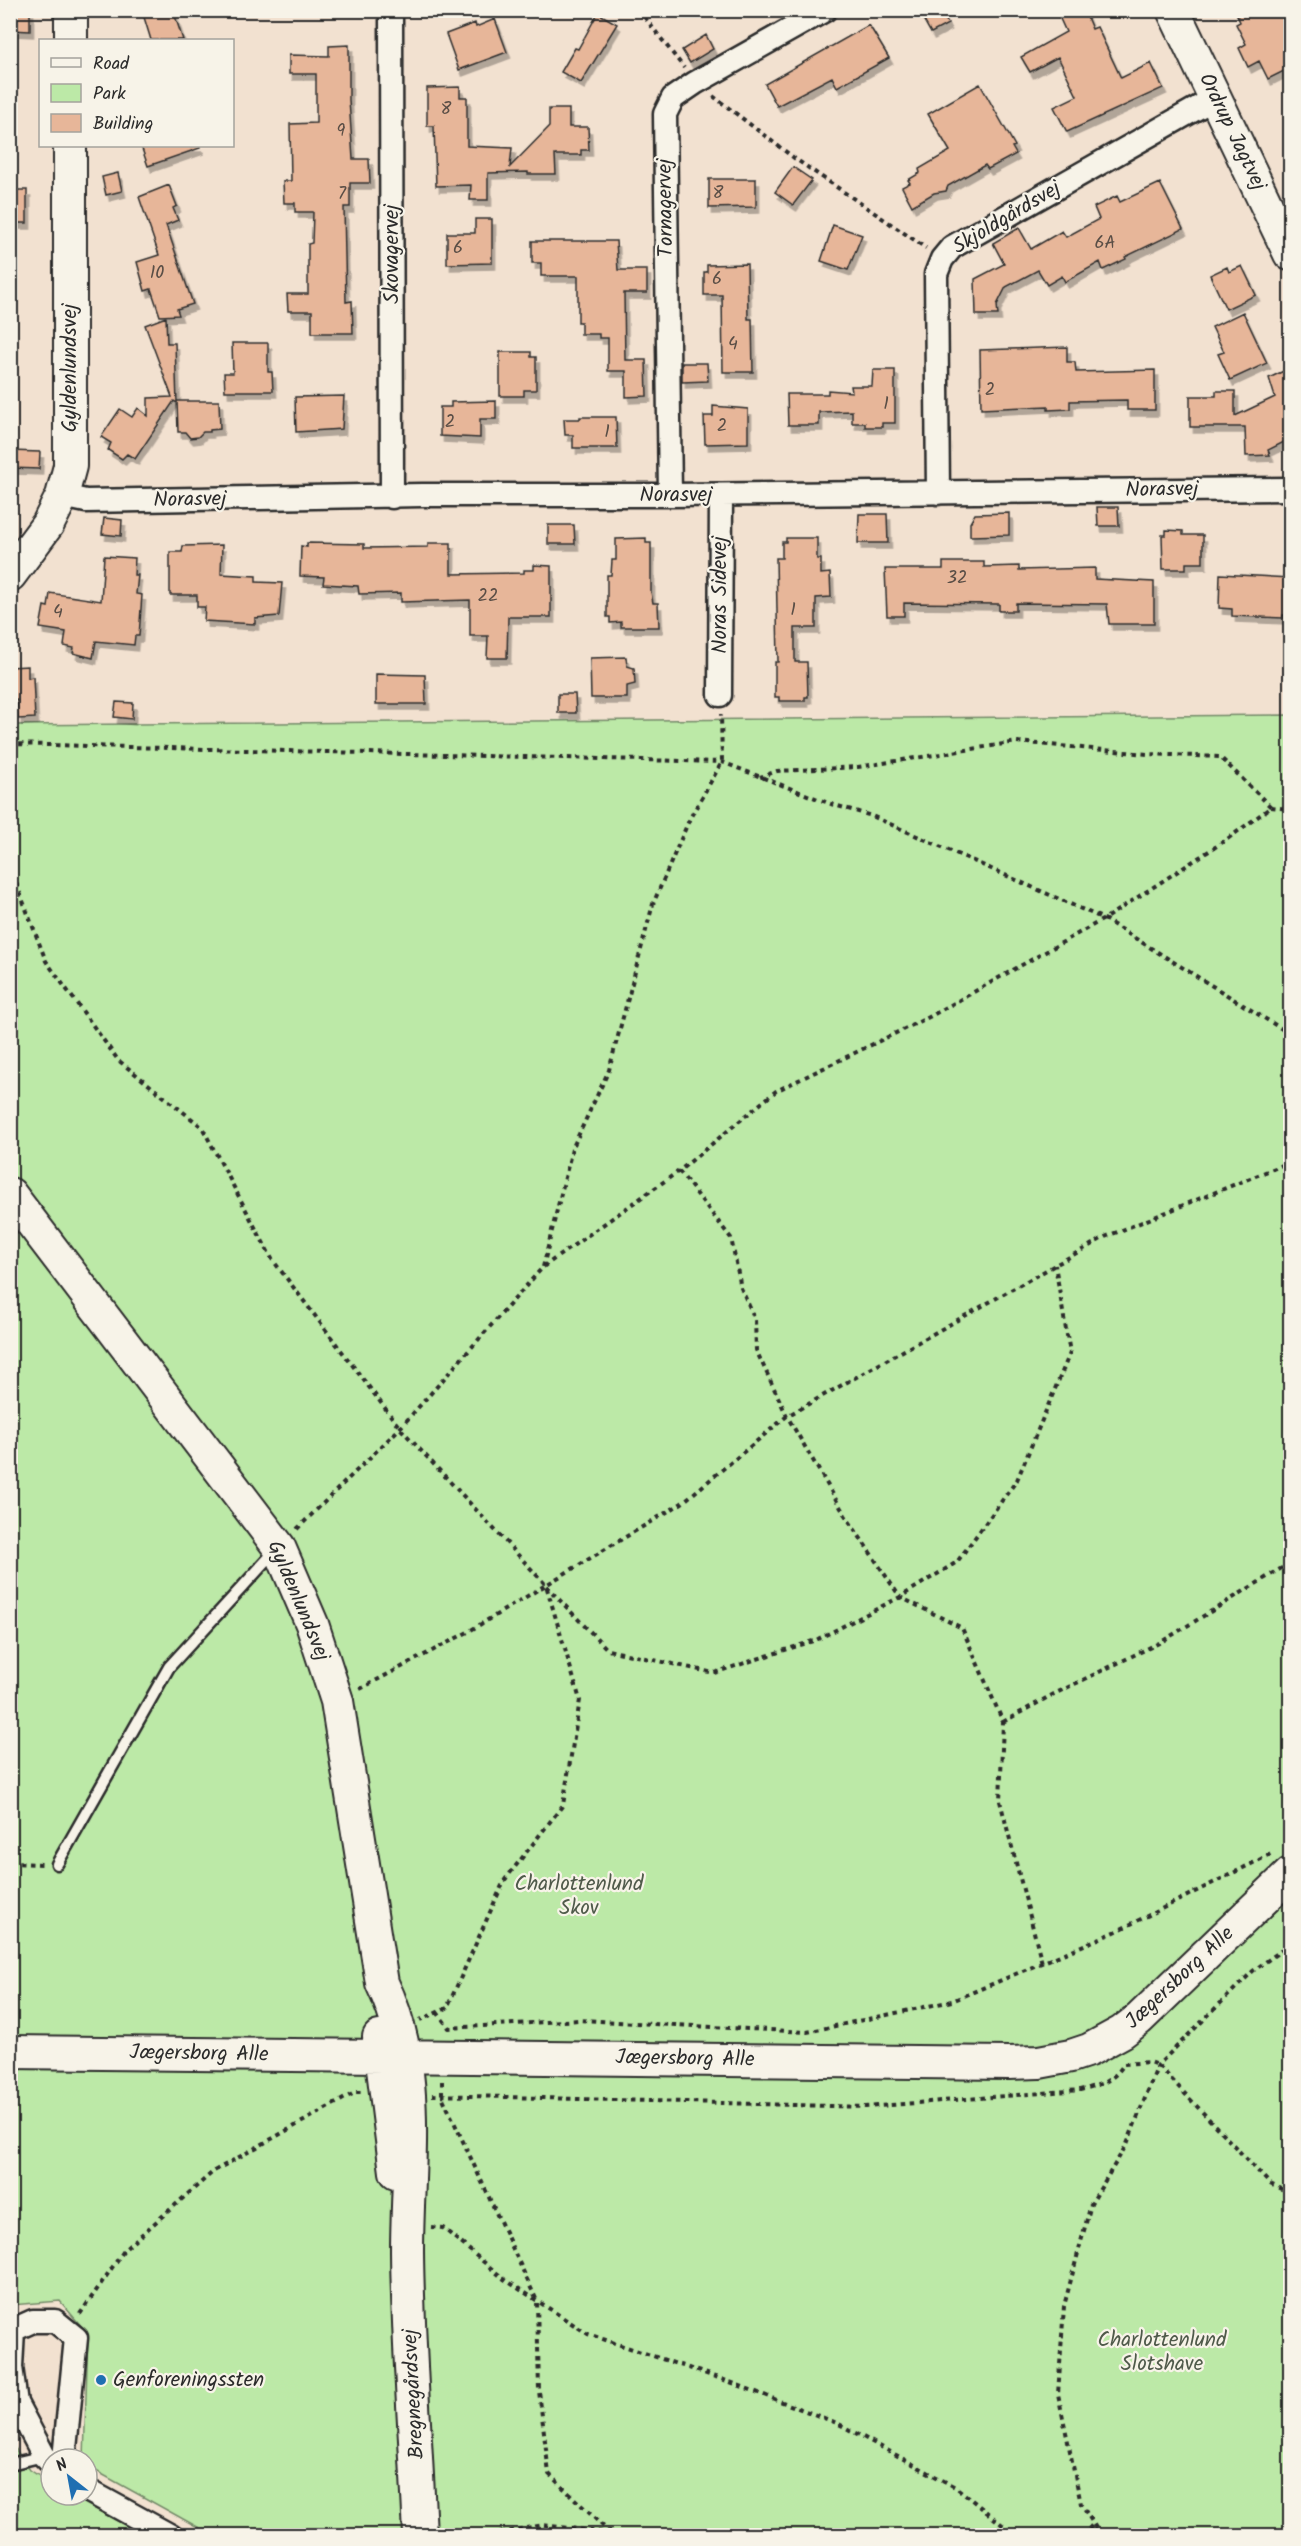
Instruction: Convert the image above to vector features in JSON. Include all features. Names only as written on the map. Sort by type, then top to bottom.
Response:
[{"type":"street","points":[[71,10],[71,39]]},
{"type":"street","name":"Skovagervej","points":[[391,10],[392,497]]},
{"type":"street","name":"Tornagervej","points":[[670,495],[665,114],[674,98],[695,83],[825,10]]},
{"type":"street","name":"Ordrup Jagtvej","points":[[1173,10],[1290,254]]},
{"type":"street","name":"Skjoldgårdsvej","points":[[938,492],[936,274],[942,259],[952,247],[1215,98]]},
{"type":"street","name":"Gyldenlundsvej","points":[[10,575],[48,524],[62,496],[70,465],[70,147]]},
{"type":"street","name":"Norasvej","points":[[62,496],[86,501],[1290,489]]},
{"type":"street","name":"Noras Sidevej","points":[[720,695],[721,495]]},
{"type":"street","name":"Gyldenlundsvej","points":[[10,1194],[279,1547],[312,1624],[337,1701],[382,1983],[396,2010],[398,2021],[392,2056]]},
{"type":"street","name":"Jægersborg Alle","points":[[10,2052],[1008,2063],[1055,2060],[1089,2050],[1139,2019],[1286,1867]]},
{"type":"street","name":"Gyldenlundsvej","points":[[382,1983],[376,2012],[392,2056]]},
{"type":"street","name":"Bregnegårdsvej","points":[[392,2056],[398,2094],[408,2239],[420,2535]]},
{"type":"street","points":[[45,2447],[16,2403],[11,2367],[13,2330],[33,2321],[55,2321],[76,2338],[55,2447]]},
{"type":"street","points":[[99,2496],[171,2535]]},
{"type":"lane","points":[[57,1864],[169,1667],[279,1547]]},
{"type":"lane","points":[[10,2464],[39,2461]]},
{"type":"path","points":[[639,10],[695,83],[794,158],[942,259]]},
{"type":"path","points":[[543,1267],[572,1149],[609,1070],[653,904],[690,818],[722,762],[720,695]]},
{"type":"path","points":[[760,777],[777,771],[858,766],[1017,742],[1147,754],[1220,757],[1271,807],[1290,809]]},
{"type":"path","points":[[10,744],[722,762],[831,804],[872,816],[1104,919],[1290,1034]]},
{"type":"path","points":[[279,1547],[400,1428],[543,1267],[679,1171],[776,1091],[929,1017],[1104,919],[1226,840],[1271,807]]},
{"type":"path","points":[[10,867],[46,961],[118,1060],[202,1127],[272,1259],[400,1428],[608,1650],[714,1673],[816,1640],[900,1597],[957,1562],[1017,1480],[1070,1353],[1055,1265]]},
{"type":"path","points":[[337,1701],[466,1633],[682,1503],[787,1416],[1105,1237],[1290,1162]]},
{"type":"path","points":[[679,1171],[731,1238],[741,1288],[755,1319],[756,1350],[787,1416],[845,1515],[900,1597],[962,1628],[1003,1722],[1000,1801],[1042,1963]]},
{"type":"path","points":[[1003,1722],[1052,1695],[1161,1642],[1290,1563]]},
{"type":"path","points":[[398,2021],[415,2022],[447,2008],[504,1881],[564,1805],[580,1700],[546,1585]]},
{"type":"path","points":[[437,2012],[449,2028],[579,2020],[807,2032],[952,2001],[1117,1931],[1271,1854],[1286,1867]]},
{"type":"path","points":[[10,1863],[57,1864]]},
{"type":"path","points":[[1101,2535],[1081,2504],[1058,2394],[1064,2306],[1091,2204],[1127,2144],[1158,2065],[1253,1971],[1290,1944]]},
{"type":"path","points":[[1120,2058],[1124,2064]]},
{"type":"path","points":[[1124,2064],[1149,2062],[1158,2065],[1270,2184],[1290,2193]]},
{"type":"path","points":[[66,2330],[72,2325],[125,2249],[214,2171],[356,2092],[866,2107],[1080,2090],[1106,2083],[1118,2074],[1124,2064]]},
{"type":"path","points":[[442,2096],[537,2301],[539,2391],[549,2474],[612,2534]]},
{"type":"path","points":[[408,2239],[443,2228],[504,2279],[588,2334],[730,2382],[837,2423],[957,2488],[1016,2535]]},
{"type":"path","points":[[1083,2535],[1093,2524]]},
{"type":"path","points":[[482,2535],[543,2525],[612,2534]]},
{"type":"green space","name":"Charlottenlund Skov","points":[[1290,715],[1290,2535],[212,2535],[99,2473],[99,2447],[84,2447],[88,2334],[60,2301],[11,2305],[11,725]]},
{"type":"green space","points":[[10,2441],[30,2470],[39,2476],[39,2507],[92,2507],[144,2535],[11,2535]]},
{"type":"building","points":[[10,10],[30,10],[30,31],[10,30]]},
{"type":"building","points":[[155,10],[173,10],[183,39],[151,39],[143,14]]},
{"type":"building","points":[[918,10],[940,10],[948,24],[931,33]]},
{"type":"building","points":[[1056,10],[1084,10],[1092,29],[1097,27],[1121,78],[1151,63],[1163,88],[1067,132],[1054,107],[1077,96],[1058,57],[1030,72],[1021,57],[1066,32]]},
{"type":"building","points":[[1235,10],[1280,10],[1290,33],[1290,68],[1268,79],[1259,61],[1248,67],[1239,48],[1246,44],[1236,24],[1240,22]]},
{"type":"building","points":[[598,13],[617,24],[581,83],[561,72],[575,48],[578,49]]},
{"type":"building","points":[[495,19],[507,52],[459,70],[446,34],[475,23],[476,27]]},
{"type":"building","points":[[869,25],[889,58],[837,87],[832,77],[777,106],[765,84]]},
{"type":"building","points":[[706,35],[713,49],[690,63],[682,50]]},
{"type":"building","points":[[349,45],[349,100],[353,159],[369,159],[370,183],[350,183],[350,207],[344,207],[346,302],[352,301],[353,333],[312,333],[312,311],[288,311],[287,294],[308,294],[308,244],[312,243],[313,212],[295,212],[295,203],[284,203],[283,181],[291,181],[290,124],[316,123],[316,74],[289,74],[289,55],[329,56],[329,46]]},
{"type":"building","points":[[980,84],[1015,146],[1012,147],[1016,154],[988,169],[985,165],[948,186],[946,191],[934,193],[912,206],[902,187],[910,183],[908,180],[920,173],[919,169],[950,151],[928,114]]},
{"type":"building","points":[[460,87],[460,97],[467,97],[467,146],[512,148],[510,167],[549,127],[549,109],[569,109],[569,127],[588,127],[589,150],[581,150],[581,155],[555,155],[556,174],[488,173],[488,200],[470,200],[471,185],[436,186],[434,126],[427,126],[427,88]]},
{"type":"building","points":[[141,147],[200,147],[200,148],[148,166]]},
{"type":"building","points":[[793,167],[812,180],[793,205],[775,192]]},
{"type":"building","points":[[118,173],[122,191],[106,195],[102,177]]},
{"type":"building","points":[[709,179],[756,179],[756,207],[709,208]]},
{"type":"building","points":[[1160,183],[1183,229],[1103,270],[1100,262],[1065,282],[1062,276],[1047,285],[1038,270],[1006,287],[997,305],[998,315],[976,315],[975,279],[1004,264],[993,243],[1019,228],[1031,249],[1062,231],[1066,237],[1099,219],[1094,207],[1117,196],[1120,202]]},
{"type":"building","points":[[169,185],[177,206],[173,208],[178,220],[166,225],[193,304],[177,309],[179,315],[160,316],[151,289],[145,291],[137,262],[159,255],[139,197]]},
{"type":"building","points":[[10,190],[27,190],[27,223],[10,223]]},
{"type":"building","points":[[475,219],[492,219],[492,263],[447,264],[447,233],[475,233]]},
{"type":"building","points":[[833,225],[862,235],[848,270],[821,261]]},
{"type":"building","points":[[532,241],[616,241],[618,270],[647,270],[647,293],[624,293],[625,360],[646,360],[647,396],[626,397],[626,371],[608,371],[608,338],[599,338],[599,334],[581,334],[581,322],[578,322],[578,276],[541,276],[541,263],[532,263]]},
{"type":"building","points":[[747,264],[748,319],[752,319],[753,372],[723,372],[722,295],[704,295],[704,272],[707,272],[707,265]]},
{"type":"building","points":[[1242,266],[1256,295],[1226,309],[1210,275],[1227,267],[1229,272]]},
{"type":"building","points":[[1243,312],[1267,363],[1230,380],[1218,354],[1224,352],[1212,327]]},
{"type":"building","points":[[166,317],[167,343],[175,343],[177,403],[174,401],[135,459],[127,454],[122,459],[108,450],[111,443],[101,437],[120,409],[132,417],[138,408],[148,416],[148,398],[172,397],[145,325]]},
{"type":"building","points":[[232,343],[268,343],[268,372],[272,372],[273,391],[225,391],[224,373],[233,373]]},
{"type":"building","points":[[1067,347],[1067,362],[1075,362],[1076,372],[1155,370],[1155,410],[1127,410],[1127,400],[1070,401],[1070,409],[1048,410],[1048,406],[981,409],[980,350]]},
{"type":"building","points":[[500,352],[531,352],[531,357],[536,357],[536,390],[524,390],[524,396],[500,396]]},
{"type":"building","points":[[682,363],[707,363],[708,381],[682,382]]},
{"type":"building","points":[[1290,368],[1290,439],[1268,450],[1270,455],[1246,456],[1245,427],[1190,427],[1190,396],[1216,396],[1216,391],[1235,391],[1235,416],[1275,397],[1269,378]]},
{"type":"building","points":[[873,370],[895,370],[895,423],[882,423],[882,427],[865,427],[865,423],[852,423],[852,411],[819,412],[819,425],[788,425],[787,394],[828,394],[828,390],[852,392],[851,386],[872,386]]},
{"type":"building","points":[[344,396],[342,429],[296,432],[295,397]]},
{"type":"building","points":[[177,401],[219,401],[220,429],[203,432],[198,437],[190,438],[185,432],[178,432]]},
{"type":"building","points":[[496,401],[496,419],[480,419],[480,438],[440,436],[440,407],[451,407],[451,402]]},
{"type":"building","points":[[713,406],[748,409],[748,443],[705,444],[704,416],[713,416]]},
{"type":"building","points":[[580,417],[616,417],[617,448],[573,448],[573,435],[565,435],[564,419],[580,419]]},
{"type":"building","points":[[10,451],[40,452],[39,469],[10,468]]},
{"type":"building","points":[[1097,507],[1118,507],[1119,526],[1098,526]]},
{"type":"building","points":[[1009,513],[1009,535],[970,536],[970,523],[975,514]]},
{"type":"building","points":[[859,514],[887,514],[888,543],[858,543]]},
{"type":"building","points":[[104,518],[122,520],[121,536],[102,534]]},
{"type":"building","points":[[548,525],[574,525],[575,544],[548,544]]},
{"type":"building","points":[[1166,530],[1183,531],[1183,535],[1203,535],[1203,563],[1186,563],[1186,569],[1163,569],[1162,535],[1166,535]]},
{"type":"building","points":[[646,538],[646,543],[651,543],[651,592],[653,603],[658,603],[659,627],[621,627],[621,622],[610,623],[610,617],[607,617],[607,575],[611,575],[612,560],[616,560],[616,539]]},
{"type":"building","points":[[786,538],[817,538],[817,559],[821,559],[821,574],[830,573],[831,597],[816,598],[816,628],[795,628],[795,662],[807,662],[808,697],[805,697],[805,701],[779,701],[779,697],[775,697],[775,662],[778,662],[776,558],[782,558],[782,542],[786,542]]},
{"type":"building","points":[[307,543],[364,544],[364,548],[428,547],[428,543],[451,543],[451,574],[524,573],[524,570],[534,570],[534,565],[551,566],[551,617],[508,617],[507,658],[487,658],[488,636],[470,636],[470,600],[401,602],[401,593],[359,594],[358,586],[323,584],[324,577],[300,576],[301,546],[307,547]]},
{"type":"building","points":[[222,545],[221,574],[256,576],[256,582],[282,583],[279,616],[255,618],[255,624],[204,621],[205,607],[197,607],[197,595],[170,595],[170,552],[182,552],[183,546]]},
{"type":"building","points":[[104,556],[135,558],[134,575],[138,575],[136,594],[142,595],[139,636],[135,636],[134,645],[96,641],[93,658],[73,653],[74,648],[64,646],[66,632],[40,628],[44,606],[48,607],[50,593],[101,601]]},
{"type":"building","points":[[943,562],[984,562],[984,567],[1019,566],[1019,570],[1095,568],[1095,579],[1154,582],[1154,624],[1109,624],[1107,604],[1016,603],[1016,611],[999,611],[999,604],[904,603],[904,616],[887,616],[885,569],[943,569]]},
{"type":"building","points":[[1220,574],[1290,578],[1290,615],[1283,615],[1283,618],[1232,616],[1232,609],[1219,608]]},
{"type":"building","points":[[626,657],[627,666],[634,668],[635,684],[627,686],[627,698],[591,698],[590,658]]},
{"type":"building","points":[[28,666],[28,678],[33,677],[35,718],[18,719],[17,700],[10,700],[10,667]]},
{"type":"building","points":[[376,674],[425,675],[426,704],[376,704]]},
{"type":"building","points":[[558,694],[575,694],[576,713],[558,713]]},
{"type":"building","points":[[116,702],[133,703],[132,719],[114,717]]},
{"type":"place","name":"Genforeningssten","points":[[101,2380]]},
{"type":"park label","name":"Charlottenlund Slotshave","points":[[1162,2352]]}]
